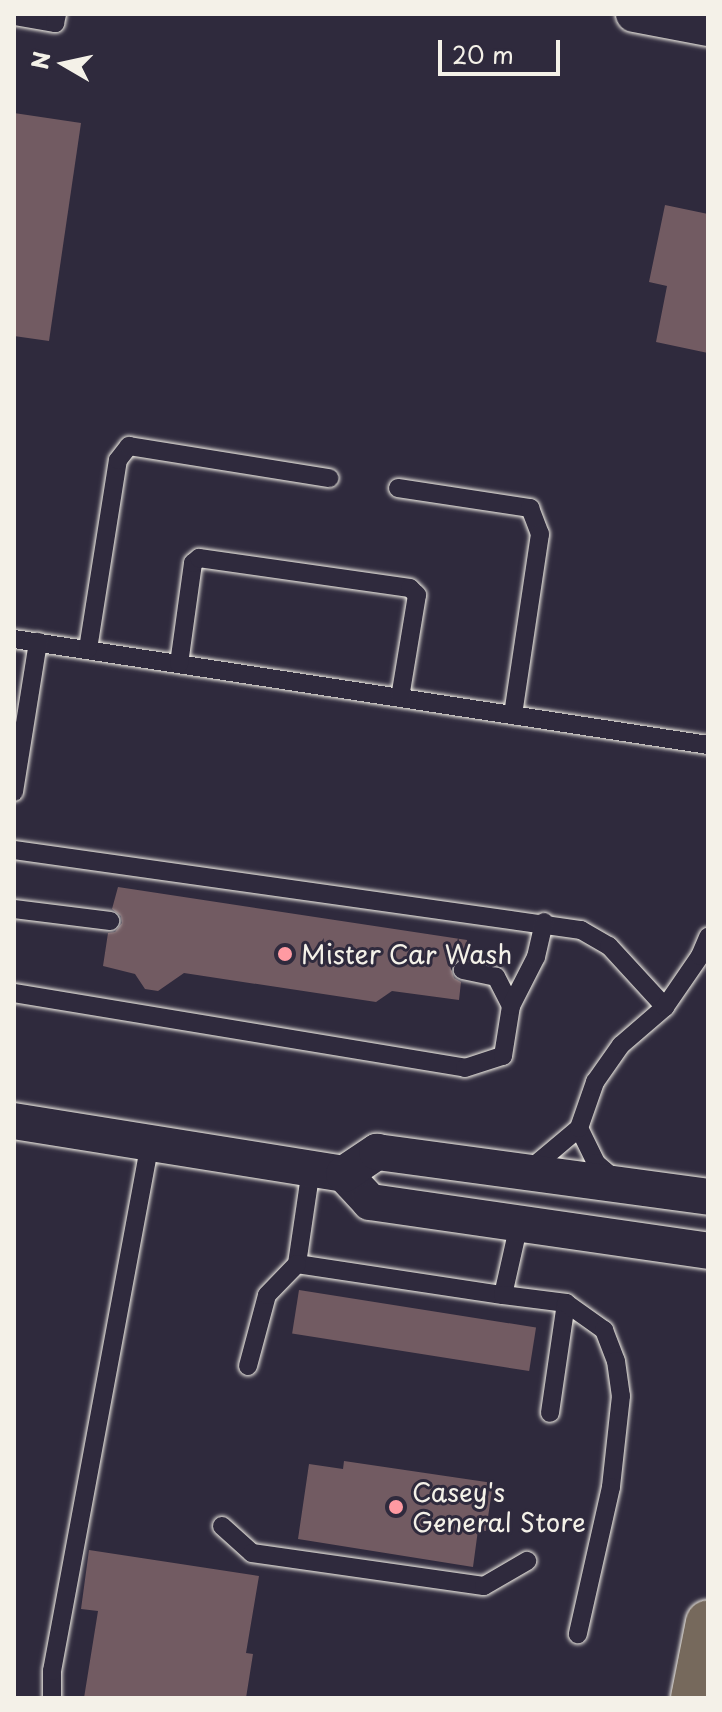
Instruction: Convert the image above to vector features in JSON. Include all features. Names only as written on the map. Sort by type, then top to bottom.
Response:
[{"type":"highway","points":[[693,1698],[708,1622]]},
{"type":"street","points":[[634,14],[708,28]]},
{"type":"street","points":[[14,1121],[328,1172],[370,1202],[708,1251]]},
{"type":"street","points":[[328,1172],[377,1152],[708,1197]]},
{"type":"lane","points":[[14,16],[55,23],[57,14]]},
{"type":"lane","points":[[88,649],[118,460],[129,446],[329,478]]},
{"type":"lane","points":[[398,488],[530,508],[540,534],[513,715]]},
{"type":"lane","points":[[179,664],[193,563],[199,558],[410,588],[417,595],[400,698]]},
{"type":"lane","points":[[14,639],[708,745]]},
{"type":"lane","points":[[14,792],[38,642]]},
{"type":"lane","points":[[14,850],[544,922],[581,930],[609,946],[665,1007]]},
{"type":"lane","points":[[14,909],[110,921]]},
{"type":"lane","points":[[14,993],[465,1068],[503,1056],[511,1006],[536,957],[544,922]]},
{"type":"lane","points":[[526,1173],[579,1128],[595,1082],[621,1045],[665,1007],[700,956],[708,937]]},
{"type":"lane","points":[[463,970],[496,977],[511,1006]]},
{"type":"lane","points":[[579,1128],[596,1163],[622,1186]]},
{"type":"lane","points":[[52,1698],[52,1671],[150,1143]]},
{"type":"lane","points":[[248,1366],[267,1295],[297,1264],[328,1172]]},
{"type":"lane","points":[[503,1295],[519,1224]]},
{"type":"lane","points":[[297,1264],[566,1303],[604,1330],[616,1361],[621,1396],[611,1487],[578,1634]]},
{"type":"lane","points":[[550,1413],[566,1303]]},
{"type":"lane","points":[[222,1526],[252,1553],[484,1586],[527,1561]]},
{"type":"building","points":[[14,113],[81,123],[49,341],[14,336]]},
{"type":"building","points":[[665,205],[708,214],[708,353],[656,342],[667,286],[649,282]]},
{"type":"building","name":"Mister Car Wash","points":[[118,887],[467,940],[465,958],[455,961],[451,968],[454,978],[461,982],[459,1000],[392,991],[376,1002],[184,973],[158,991],[145,989],[135,974],[103,966],[108,933],[115,932],[122,923],[121,916],[112,909]]},
{"type":"building","points":[[299,1290],[536,1328],[529,1371],[292,1333]]},
{"type":"building","name":"Casey's General Store","points":[[344,1461],[493,1483],[486,1531],[478,1530],[473,1567],[298,1539],[309,1464],[343,1469]]},
{"type":"building","points":[[89,1550],[259,1576],[246,1653],[253,1654],[246,1698],[84,1698],[98,1611],[81,1609]]},
{"type":"place","name":"Mister Car Wash","points":[[285,954]]},
{"type":"place","name":"Casey's General Store","points":[[396,1507]]}]
